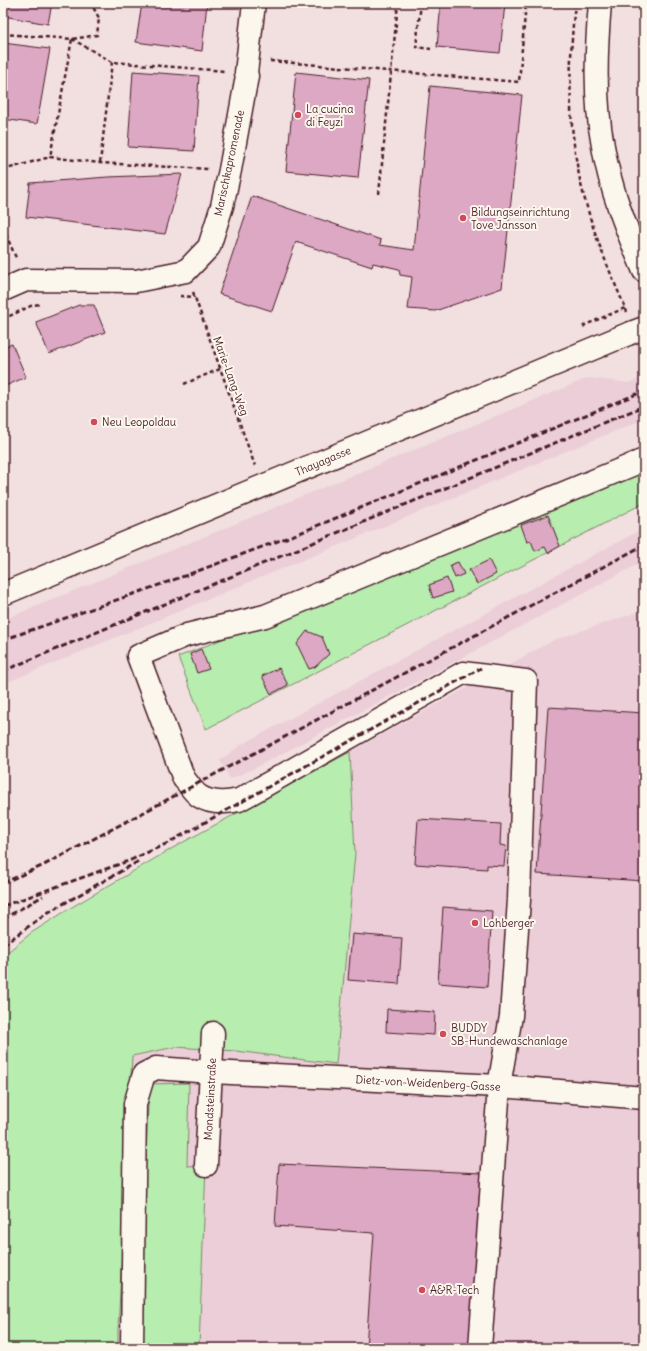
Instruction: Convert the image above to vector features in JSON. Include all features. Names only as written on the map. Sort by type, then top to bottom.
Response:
[{"type":"street","name":"Marischkapromenade","points":[[186,271],[209,247],[222,206],[247,76],[254,3]]},
{"type":"street","points":[[600,3],[597,65],[602,146],[630,239],[644,271]]},
{"type":"street","points":[[3,290],[26,280],[136,281],[186,271]]},
{"type":"street","name":"Thayagasse","points":[[3,594],[636,331]]},
{"type":"street","points":[[480,1348],[499,1086],[511,1016],[519,900],[526,681],[463,673],[239,800],[227,803],[209,800],[198,795],[184,779],[138,656],[186,635],[265,616],[644,460]]},
{"type":"street","name":"Mondsteinstraße","points":[[206,1165],[213,1034]]},
{"type":"street","name":"Dietz-von-Weidenberg-Gasse","points":[[132,1348],[135,1104],[144,1074],[156,1068],[499,1086],[644,1098]]},
{"type":"path","points":[[3,34],[72,39],[98,35],[99,18],[92,6],[93,3]]},
{"type":"path","points":[[379,194],[398,3]]},
{"type":"path","points":[[421,3],[416,47],[431,49]]},
{"type":"path","points":[[72,39],[112,62],[391,72],[519,82],[526,3]]},
{"type":"path","points":[[50,157],[72,39]]},
{"type":"path","points":[[100,163],[112,62]]},
{"type":"path","points":[[3,170],[50,157],[100,163],[230,170]]},
{"type":"path","points":[[3,228],[26,280]]},
{"type":"path","name":"Marie-Lang-Weg","points":[[186,271],[263,486]]},
{"type":"path","points":[[585,325],[625,308]]},
{"type":"path","points":[[184,384],[220,369]]},
{"type":"shaded area","points":[[644,377],[644,419],[3,684],[3,620],[588,378],[629,383]]},
{"type":"shaded area","points":[[644,528],[644,561],[253,769],[230,779],[220,760],[241,745]]},
{"type":"shaded area","points":[[644,610],[644,1348],[118,1348],[132,1056],[175,1047],[236,1051],[355,853],[350,752],[554,640]]},
{"type":"green space","points":[[644,469],[644,503],[206,729],[178,657]]},
{"type":"green space","points":[[350,752],[355,853],[336,1064],[236,1051],[175,1047],[132,1056],[118,1348],[3,1348],[3,956],[31,933],[72,907],[178,845]]},
{"type":"green space","points":[[189,1083],[187,1166],[206,1165],[199,1348],[139,1348],[149,1084]]},
{"type":"building","points":[[3,3],[52,3],[48,24],[3,16]]},
{"type":"building","points":[[142,3],[207,3],[202,51],[136,42]]},
{"type":"building","points":[[441,3],[505,3],[500,53],[437,47]]},
{"type":"building","points":[[3,43],[50,49],[37,124],[3,119]]},
{"type":"building","points":[[133,71],[199,76],[194,151],[128,147]]},
{"type":"building","points":[[296,72],[369,80],[358,178],[286,171]]},
{"type":"building","name":"Bildungseinrichtung Tove Jansson","points":[[430,86],[522,95],[502,288],[435,311],[408,309],[412,277],[400,275],[399,269],[373,263],[372,267],[296,242],[272,311],[219,294],[252,196],[381,240],[380,245],[414,250]]},
{"type":"building","points":[[182,174],[165,234],[26,217],[30,183],[108,177]]},
{"type":"building","points":[[79,305],[94,305],[105,332],[49,354],[36,322]]},
{"type":"building","points":[[12,344],[26,377],[3,387],[3,347]]},
{"type":"building","points":[[548,515],[560,546],[548,553],[545,547],[535,551],[531,541],[527,542],[521,525]]},
{"type":"building","points":[[489,560],[496,574],[477,584],[469,570]]},
{"type":"building","points":[[458,562],[464,574],[455,578],[450,565]]},
{"type":"building","points":[[447,578],[452,592],[433,598],[429,585]]},
{"type":"building","points":[[307,631],[322,637],[329,654],[315,667],[309,669],[297,644]]},
{"type":"building","points":[[201,649],[209,669],[197,673],[190,654]]},
{"type":"building","points":[[279,668],[288,685],[271,694],[262,676]]},
{"type":"building","points":[[548,707],[644,713],[644,881],[537,874]]},
{"type":"building","points":[[418,819],[501,824],[500,845],[506,846],[504,866],[487,865],[487,869],[415,864]]},
{"type":"building","points":[[443,907],[492,911],[487,987],[438,983]]},
{"type":"building","points":[[352,934],[402,938],[399,984],[348,980]]},
{"type":"building","points":[[387,1009],[435,1012],[434,1035],[386,1032]]},
{"type":"building","name":"A&R-Tech","points":[[279,1164],[481,1173],[469,1348],[366,1348],[374,1233],[275,1226]]},
{"type":"railway","points":[[3,640],[179,578],[302,532],[644,391]]},
{"type":"railway","points":[[3,671],[644,406]]},
{"type":"railway","points":[[3,883],[44,865],[118,826],[644,545]]},
{"type":"railway","points":[[3,906],[131,860],[168,843],[481,668]]},
{"type":"railway","points":[[3,945],[47,913],[139,861]]},
{"type":"railway","points":[[3,919],[43,896]]},
{"type":"place","name":"La cucina di Feyzi","points":[[298,115]]},
{"type":"place","name":"Bildungseinrichtung Tove Jansson","points":[[463,218]]},
{"type":"place","name":"Neu Leopoldau","points":[[94,422]]},
{"type":"place","name":"Lohberger","points":[[475,923]]},
{"type":"place","name":"BUDDY SB-Hundewaschanlage","points":[[443,1034]]},
{"type":"place","name":"A&R-Tech","points":[[422,1290]]}]
